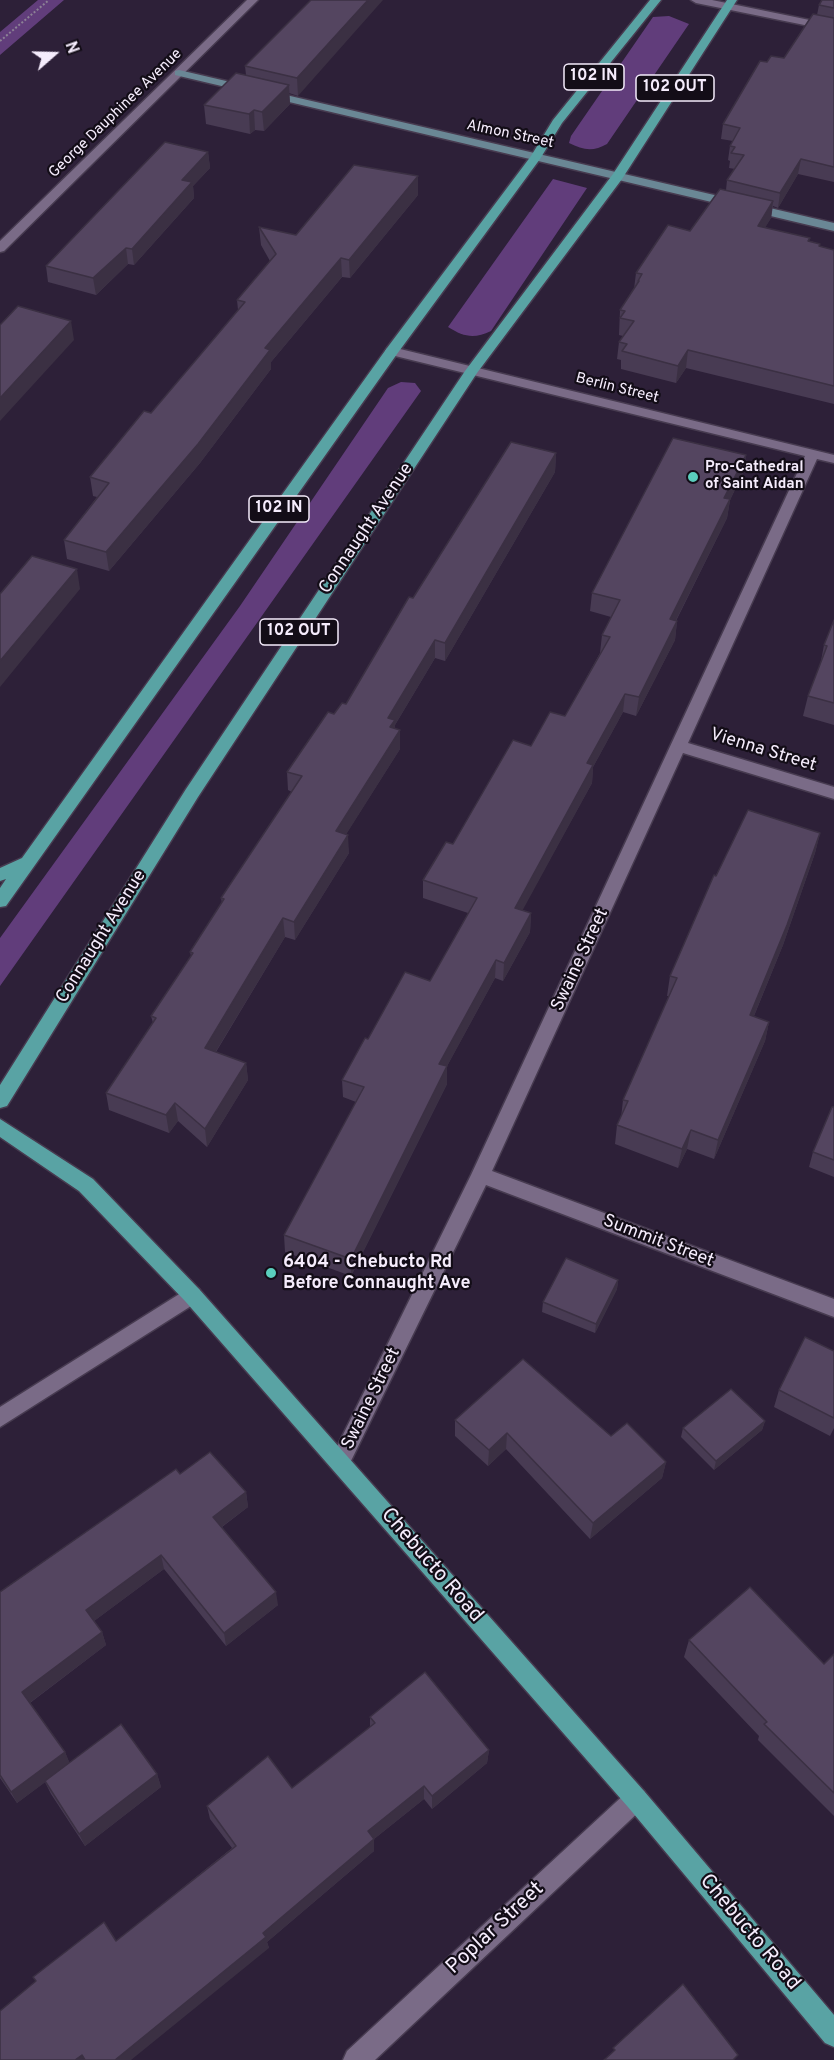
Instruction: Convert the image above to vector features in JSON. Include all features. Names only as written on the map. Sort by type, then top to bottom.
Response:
[{"type":"main road","name":"102 IN","points":[[25,863],[392,351],[536,157],[557,122],[656,0]]},
{"type":"main road","name":"Connaught Avenue","points":[[0,1101],[192,793],[472,371],[618,176],[730,3]]},
{"type":"main road","points":[[0,874],[25,863]]},
{"type":"main road","points":[[0,901],[25,863]]},
{"type":"main road","name":"Chebucto Road","points":[[0,1127],[86,1185],[192,1295],[636,1799],[834,2034]]},
{"type":"street","name":"George Dauphinee Avenue","points":[[0,248],[253,0]]},
{"type":"street","points":[[696,0],[730,3],[834,27]]},
{"type":"street","name":"Almon Street","points":[[179,73],[473,145],[536,157],[834,227]]},
{"type":"street","name":"Berlin Street","points":[[392,351],[834,459]]},
{"type":"street","name":"Swaine Street","points":[[340,1462],[481,1175],[813,453]]},
{"type":"street","name":"Vienna Street","points":[[680,746],[834,793]]},
{"type":"street","name":"Summit Street","points":[[481,1175],[834,1308]]},
{"type":"street","points":[[0,1418],[192,1295]]},
{"type":"street","name":"Poplar Street","points":[[356,2060],[636,1799]]},
{"type":"path","points":[[0,40],[49,0]]},
{"type":"shaded area","points":[[38,0],[64,0],[0,55],[0,32]]},
{"type":"shaded area","points":[[669,16],[689,24],[607,144],[588,149],[569,143],[571,136],[653,17]]},
{"type":"shaded area","points":[[553,179],[587,188],[491,331],[469,336],[448,327]]},
{"type":"shaded area","points":[[401,382],[415,383],[421,391],[0,986],[0,938],[240,606],[388,388]]},
{"type":"building","points":[[311,0],[368,0],[297,78],[245,66]]},
{"type":"building","points":[[822,0],[834,0],[834,8],[819,5]]},
{"type":"building","points":[[813,14],[834,18],[834,167],[801,159],[780,193],[727,180],[744,155],[731,153],[735,147],[730,146],[740,128],[723,124],[760,61],[767,62],[771,56],[784,58]]},
{"type":"building","points":[[236,73],[289,85],[262,112],[254,110],[249,114],[204,105]]},
{"type":"building","points":[[165,142],[208,152],[182,180],[192,182],[132,249],[126,248],[93,278],[46,266]]},
{"type":"building","points":[[354,165],[418,176],[349,260],[341,258],[265,348],[270,350],[198,444],[106,552],[64,540],[109,483],[90,477],[144,411],[151,413],[245,302],[237,300],[276,254],[259,227],[296,235]]},
{"type":"building","points":[[720,189],[773,201],[758,226],[810,238],[808,241],[834,250],[834,386],[688,350],[678,366],[622,351],[627,344],[619,342],[634,321],[620,318],[625,311],[620,310],[642,274],[636,273],[668,225],[690,231]]},
{"type":"building","points":[[18,306],[71,321],[0,398],[0,325]]},
{"type":"building","points":[[673,438],[746,455],[724,498],[730,499],[670,619],[677,621],[639,697],[625,694],[587,763],[593,765],[515,908],[531,913],[504,963],[496,960],[439,1064],[447,1066],[351,1259],[284,1235],[364,1087],[342,1080],[365,1038],[368,1039],[405,972],[430,981],[477,898],[423,880],[446,842],[453,844],[513,740],[531,746],[550,712],[565,716],[610,637],[602,635],[620,600],[592,593]]},
{"type":"building","points":[[511,442],[556,453],[445,643],[435,640],[388,718],[395,720],[390,727],[400,730],[336,831],[348,835],[294,922],[283,918],[205,1048],[246,1063],[205,1129],[175,1103],[166,1115],[106,1093],[156,1018],[151,1016],[193,953],[190,952],[224,899],[221,898],[302,776],[287,772],[328,712],[334,714],[342,703],[346,704],[409,597],[413,598]]},
{"type":"building","points":[[32,556],[77,569],[0,661],[0,594]]},
{"type":"building","points":[[834,620],[834,703],[808,696]]},
{"type":"building","points":[[748,810],[820,833],[787,925],[750,1015],[769,1022],[718,1140],[691,1130],[682,1149],[617,1125],[628,1101],[623,1100],[677,978],[670,976],[714,875],[716,876]]},
{"type":"building","points":[[832,1107],[834,1107],[834,1160],[813,1152]]},
{"type":"building","points":[[566,1258],[618,1280],[596,1324],[543,1302]]},
{"type":"building","points":[[805,1337],[834,1351],[834,1418],[779,1390]]},
{"type":"building","points":[[523,1359],[611,1436],[627,1423],[666,1462],[593,1523],[507,1433],[489,1450],[455,1420]]},
{"type":"building","points":[[731,1389],[765,1421],[716,1461],[683,1428]]},
{"type":"building","points":[[210,1452],[246,1492],[213,1517],[276,1592],[224,1633],[161,1555],[86,1610],[102,1632],[22,1692],[65,1752],[11,1792],[0,1775],[0,1592],[176,1469],[180,1474]]},
{"type":"building","points":[[750,1587],[824,1664],[834,1654],[834,1793],[764,1724],[767,1722],[689,1640]]},
{"type":"building","points":[[425,1672],[489,1750],[432,1796],[424,1786],[368,1831],[374,1839],[263,1933],[266,1937],[115,2060],[85,2060],[82,2055],[75,2060],[0,2060],[0,2011],[36,1981],[33,1977],[104,1922],[116,1941],[236,1846],[207,1806],[268,1756],[292,1788],[375,1723],[370,1717]]},
{"type":"building","points":[[121,1724],[157,1774],[79,1834],[45,1781]]},
{"type":"building","points":[[683,1984],[738,2055],[733,2060],[604,2060],[615,2050],[613,2048]]},
{"type":"place","name":"Pro-Cathedral of Saint Aidan","points":[[693,477]]},
{"type":"place","name":"6404 - Chebucto Rd Before Connaught Ave","points":[[271,1273]]}]
